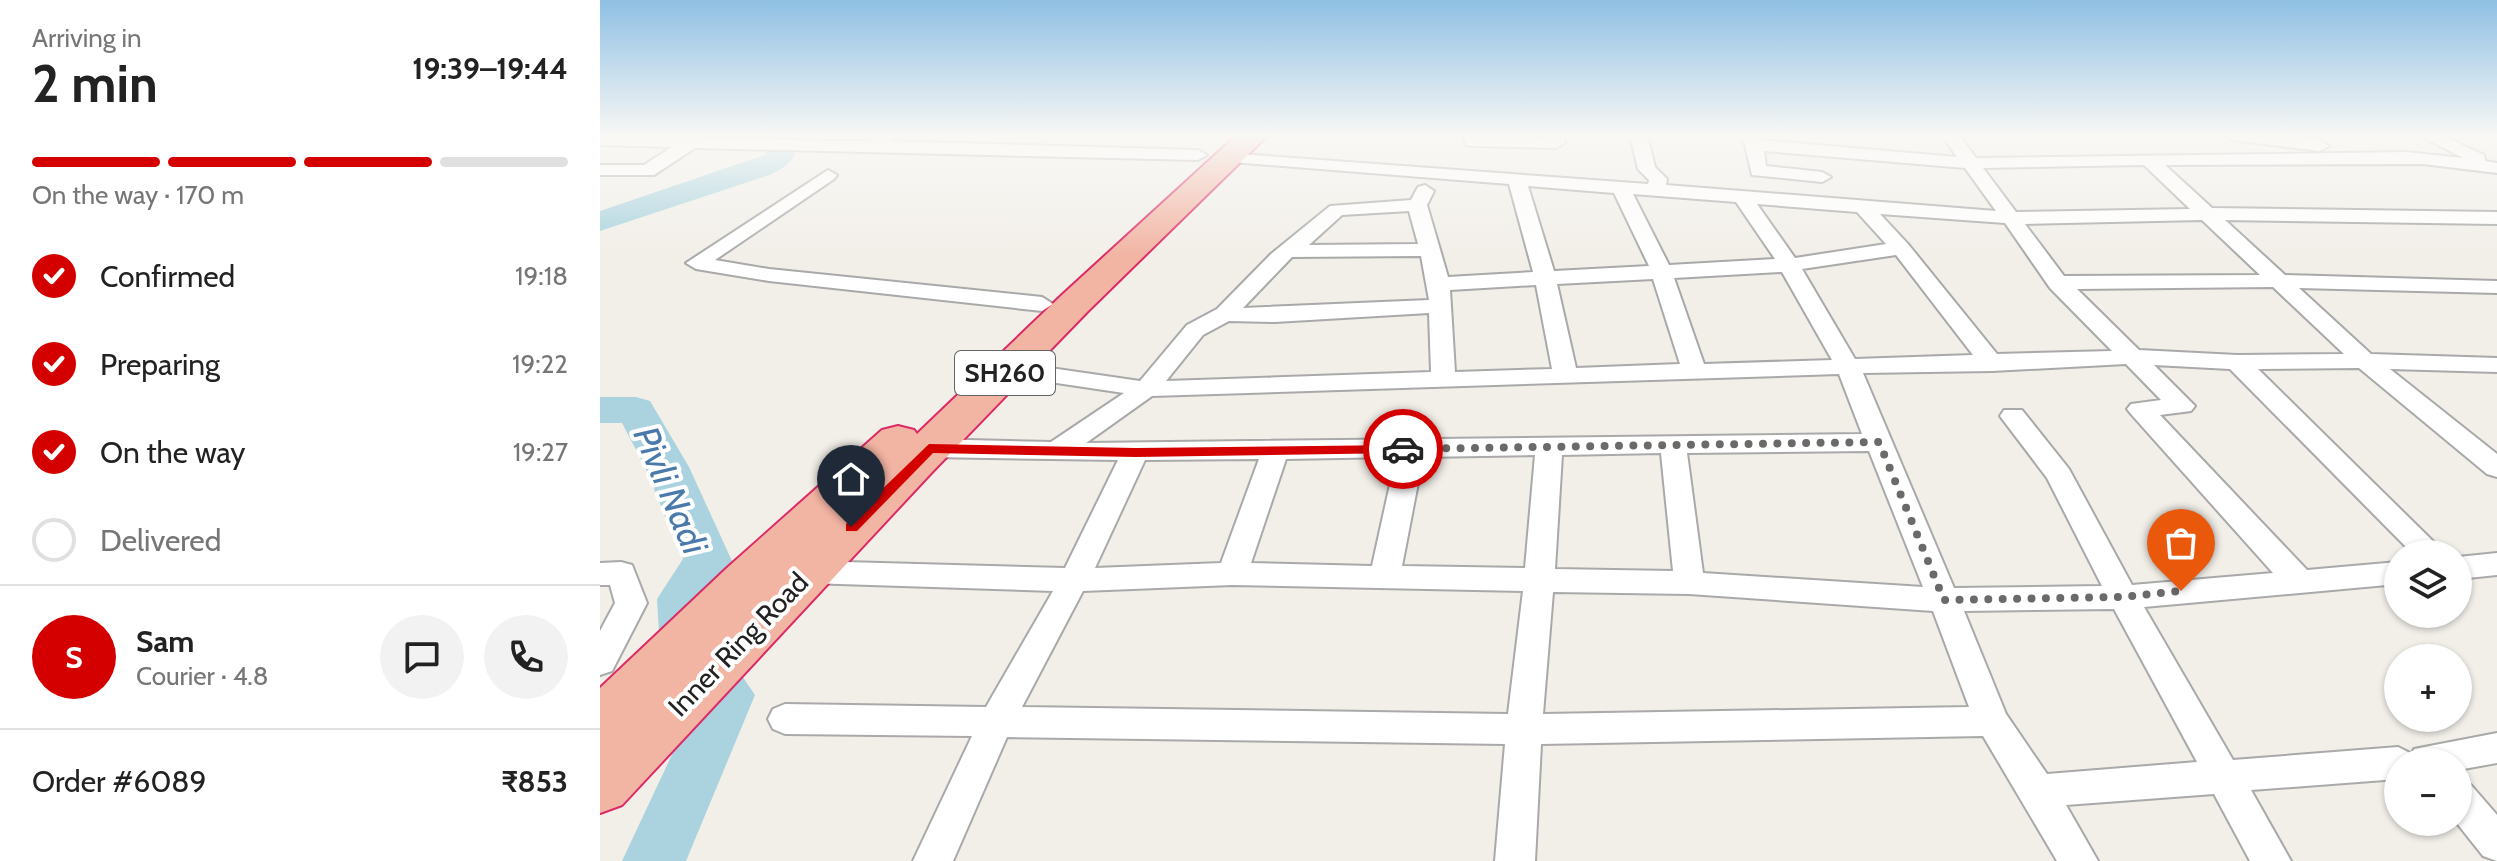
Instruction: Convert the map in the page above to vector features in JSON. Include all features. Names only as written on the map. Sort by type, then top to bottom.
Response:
[{"type":"highway","name":"Inner Ring Road","points":[[600,785],[625,699],[755,600],[1042,304],[1192,175]]},
{"type":"highway","name":"Inner Ring Road","points":[[755,600],[808,572],[1198,175]]},
{"type":"street","points":[[828,175],[696,263],[769,275],[1042,304]]},
{"type":"street","points":[[1057,451],[1146,389],[1195,330],[1225,314],[1288,251],[1315,231],[1337,210],[1352,185],[1349,175]]},
{"type":"street","points":[[1434,175],[1417,205],[1439,295],[1443,379]]},
{"type":"street","points":[[1465,175],[2010,218],[2208,214],[2497,218]]},
{"type":"street","points":[[1654,175],[1658,179],[1655,191]]},
{"type":"street","points":[[1803,175],[1822,177]]},
{"type":"street","points":[[1979,175],[2058,283],[2182,406],[2140,409],[2298,580]]},
{"type":"street","points":[[2166,175],[2365,361],[2497,468]]},
{"type":"street","points":[[1517,179],[1545,276],[1565,375]]},
{"type":"street","points":[[1621,188],[1661,270],[1695,372]]},
{"type":"street","points":[[1743,198],[1789,265],[1848,367],[1992,721],[2078,861]]},
{"type":"street","points":[[1337,210],[1417,205]]},
{"type":"street","points":[[1864,208],[1901,248],[1992,364]]},
{"type":"street","points":[[1225,314],[1275,315],[1439,295],[1545,276],[1789,265],[1901,248]]},
{"type":"street","points":[[1288,251],[1430,250]]},
{"type":"street","points":[[2058,283],[2279,281],[2497,287]]},
{"type":"street","points":[[1009,369],[1146,389],[1992,364],[2132,357],[2237,362],[2365,361],[2497,365]]},
{"type":"street","points":[[2237,362],[2417,540]]},
{"type":"street","points":[[2013,416],[2059,475],[2123,597],[2271,861]]},
{"type":"street","points":[[929,448],[1136,452],[1879,442]]},
{"type":"street","points":[[1515,861],[1524,729],[1548,492],[1549,445]]},
{"type":"street","points":[[1673,445],[1689,583]]},
{"type":"street","points":[[1384,578],[1411,449]]},
{"type":"street","points":[[1232,574],[1275,451]]},
{"type":"street","points":[[933,861],[996,722],[1074,580],[1136,452]]},
{"type":"street","points":[[2472,567],[2495,566]]},
{"type":"street","points":[[808,572],[1074,580],[1232,574],[1689,583],[1944,600],[2123,597],[2384,574]]},
{"type":"street","points":[[600,574],[621,573],[631,603],[625,699]]},
{"type":"street","points":[[785,719],[1524,729],[1992,721]]},
{"type":"street","points":[[2472,752],[2497,748]]},
{"type":"street","points":[[2030,780],[2038,791],[2384,764]]},
{"type":"street","points":[[2472,814],[2497,843]]},
{"type":"waterway","name":"Pivli Nadi","points":[[600,221],[740,175]]},
{"type":"waterway","name":"Pivli Nadi","points":[[600,410],[636,410],[667,467],[708,561],[682,599],[685,633],[727,695],[654,861]]},
{"type":"way so far","points":[[1403,449],[1879,442],[1944,600],[2123,597],[2181,591]]},
{"type":"route","points":[[851,527],[929,448],[1136,452],[1403,449]]}]
